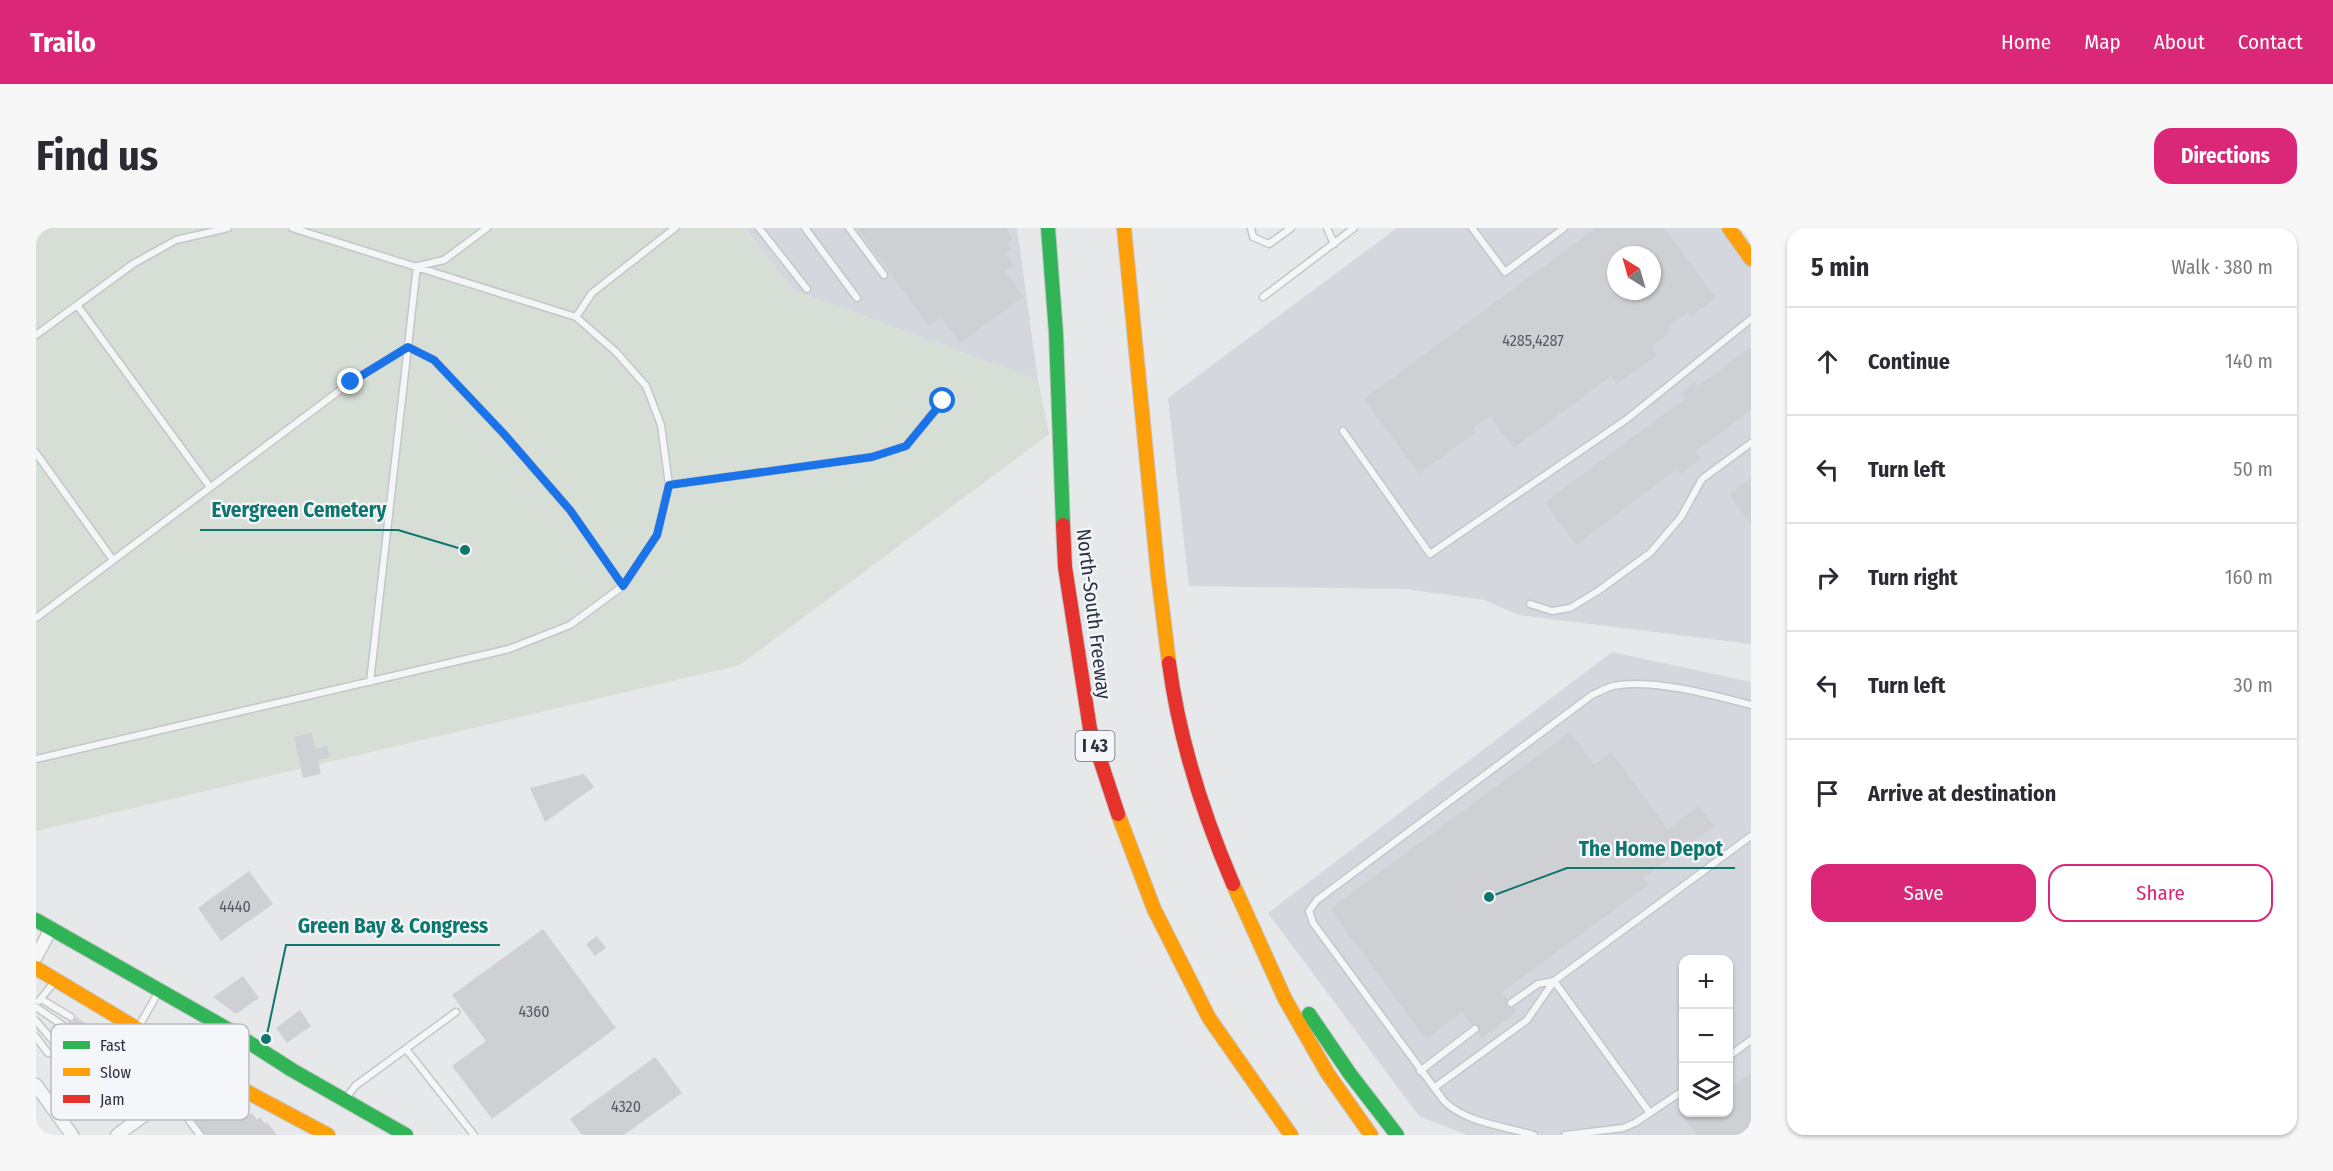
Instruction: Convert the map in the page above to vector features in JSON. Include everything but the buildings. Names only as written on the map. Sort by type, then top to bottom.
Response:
[{"type":"main road","name":"North-South Freeway","points":[[1048,228],[1056,333],[1065,567],[1090,729],[1120,820],[1154,909],[1209,1018],[1291,1135]]},
{"type":"main road","points":[[1124,228],[1158,575],[1174,698],[1202,803],[1217,848],[1285,999],[1323,1065],[1371,1135]]},
{"type":"main road","points":[[1729,228],[1751,259]]},
{"type":"main road","points":[[36,920],[218,1024]]},
{"type":"main road","points":[[1250,925],[1350,1074],[1397,1135]]},
{"type":"main road","points":[[36,968],[129,1024]]},
{"type":"main road","points":[[249,1042],[345,1100],[389,1130],[406,1135]]},
{"type":"main road","points":[[249,1093],[327,1135]]},
{"type":"street","points":[[36,957],[51,929]]},
{"type":"street","points":[[36,1085],[51,1106]]},
{"type":"street","points":[[61,1120],[72,1135]]},
{"type":"street","points":[[117,1135],[138,1120]]},
{"type":"lane","points":[[36,334],[133,264],[176,240],[228,228]]},
{"type":"lane","points":[[36,759],[509,650],[570,626],[623,586],[657,535],[669,485],[661,425],[646,386],[616,352],[576,317],[292,228]]},
{"type":"lane","points":[[417,266],[444,260],[487,228]]},
{"type":"lane","points":[[576,317],[592,293],[675,228]]},
{"type":"lane","points":[[759,228],[807,289]]},
{"type":"lane","points":[[805,228],[856,298]]},
{"type":"lane","points":[[849,228],[884,275]]},
{"type":"lane","points":[[1251,228],[1253,237],[1269,244],[1292,228]]},
{"type":"lane","points":[[1327,228],[1334,244]]},
{"type":"lane","points":[[1263,297],[1354,228]]},
{"type":"lane","points":[[1472,228],[1505,272],[1564,228]]},
{"type":"lane","points":[[370,682],[417,266]]},
{"type":"lane","points":[[77,305],[210,487]]},
{"type":"lane","points":[[1343,431],[1430,554],[1627,419],[1751,319]]},
{"type":"lane","points":[[36,618],[351,382],[408,347]]},
{"type":"lane","points":[[408,347],[434,360],[504,434],[570,510],[623,586]]},
{"type":"lane","points":[[669,485],[872,457],[906,446],[943,401]]},
{"type":"lane","points":[[1530,604],[1552,611],[1570,608],[1607,585],[1650,553],[1681,517],[1702,479],[1751,443]]},
{"type":"lane","points":[[36,453],[113,560]]},
{"type":"lane","points":[[1534,1135],[1454,1111],[1420,1071],[1312,923],[1309,911],[1317,900],[1592,695],[1611,686],[1653,684],[1751,705]]},
{"type":"lane","points":[[1434,1088],[1527,1020],[1554,981],[1751,836]]},
{"type":"lane","points":[[38,1003],[56,980]]},
{"type":"lane","points":[[1511,1004],[1538,984],[1554,981]]},
{"type":"lane","points":[[1554,981],[1650,1113]]},
{"type":"lane","points":[[141,1024],[159,991]]},
{"type":"lane","points":[[38,1003],[71,1017]]},
{"type":"lane","points":[[38,1003],[62,1024]]},
{"type":"lane","points":[[345,1100],[355,1086],[456,1012]]},
{"type":"lane","points":[[120,1024],[122,1020]]},
{"type":"lane","points":[[36,1021],[51,1038]]},
{"type":"lane","points":[[1420,1071],[1475,1029]]},
{"type":"lane","points":[[36,1037],[48,1053]]},
{"type":"lane","points":[[1733,1053],[1751,1040]]},
{"type":"lane","points":[[406,1049],[474,1135]]},
{"type":"lane","points":[[1565,1135],[1623,1128],[1679,1093]]},
{"type":"lane","points":[[189,1120],[200,1135]]},
{"type":"shaded area","points":[[36,228],[745,228],[793,290],[1038,380],[1049,434],[740,665],[36,831]]},
{"type":"shaded area","points":[[745,228],[1017,228],[1038,380],[793,290]]},
{"type":"shaded area","points":[[1397,228],[1729,228],[1751,259],[1751,644],[1519,615],[1484,600],[1406,589],[1189,586],[1168,398]]},
{"type":"shaded area","points":[[1612,652],[1751,682],[1751,1135],[1467,1135],[1419,1116],[1268,913]]},
{"type":"traffic: fast","points":[[1048,228],[1056,333],[1063,525]]},
{"type":"traffic: fast","points":[[36,920],[219,1024]]},
{"type":"traffic: fast","points":[[1309,1014],[1350,1074],[1397,1135]]},
{"type":"traffic: fast","points":[[249,1043],[292,1070],[406,1135]]},
{"type":"traffic: slow","points":[[1124,228],[1158,575],[1169,663]]},
{"type":"traffic: slow","points":[[1729,228],[1751,259]]},
{"type":"traffic: slow","points":[[1118,814],[1154,909],[1209,1018],[1291,1135]]},
{"type":"traffic: slow","points":[[1233,884],[1285,999],[1328,1074],[1371,1135]]},
{"type":"traffic: slow","points":[[36,968],[129,1024]]},
{"type":"traffic: slow","points":[[249,1093],[328,1135]]},
{"type":"traffic: jam","points":[[1063,525],[1065,567],[1090,729],[1118,814]]},
{"type":"traffic: jam","points":[[1169,663],[1179,719],[1202,803],[1233,884]]},
{"type":"place","name":"Evergreen Cemetery","points":[[465,550]]},
{"type":"place","name":"The Home Depot","points":[[1489,897]]},
{"type":"place","name":"Green Bay & Congress","points":[[266,1039]]},
{"type":"route","points":[[351,382],[408,347],[434,360],[504,434],[570,510],[623,586],[657,535],[669,485],[872,457],[906,446],[943,401]]}]
